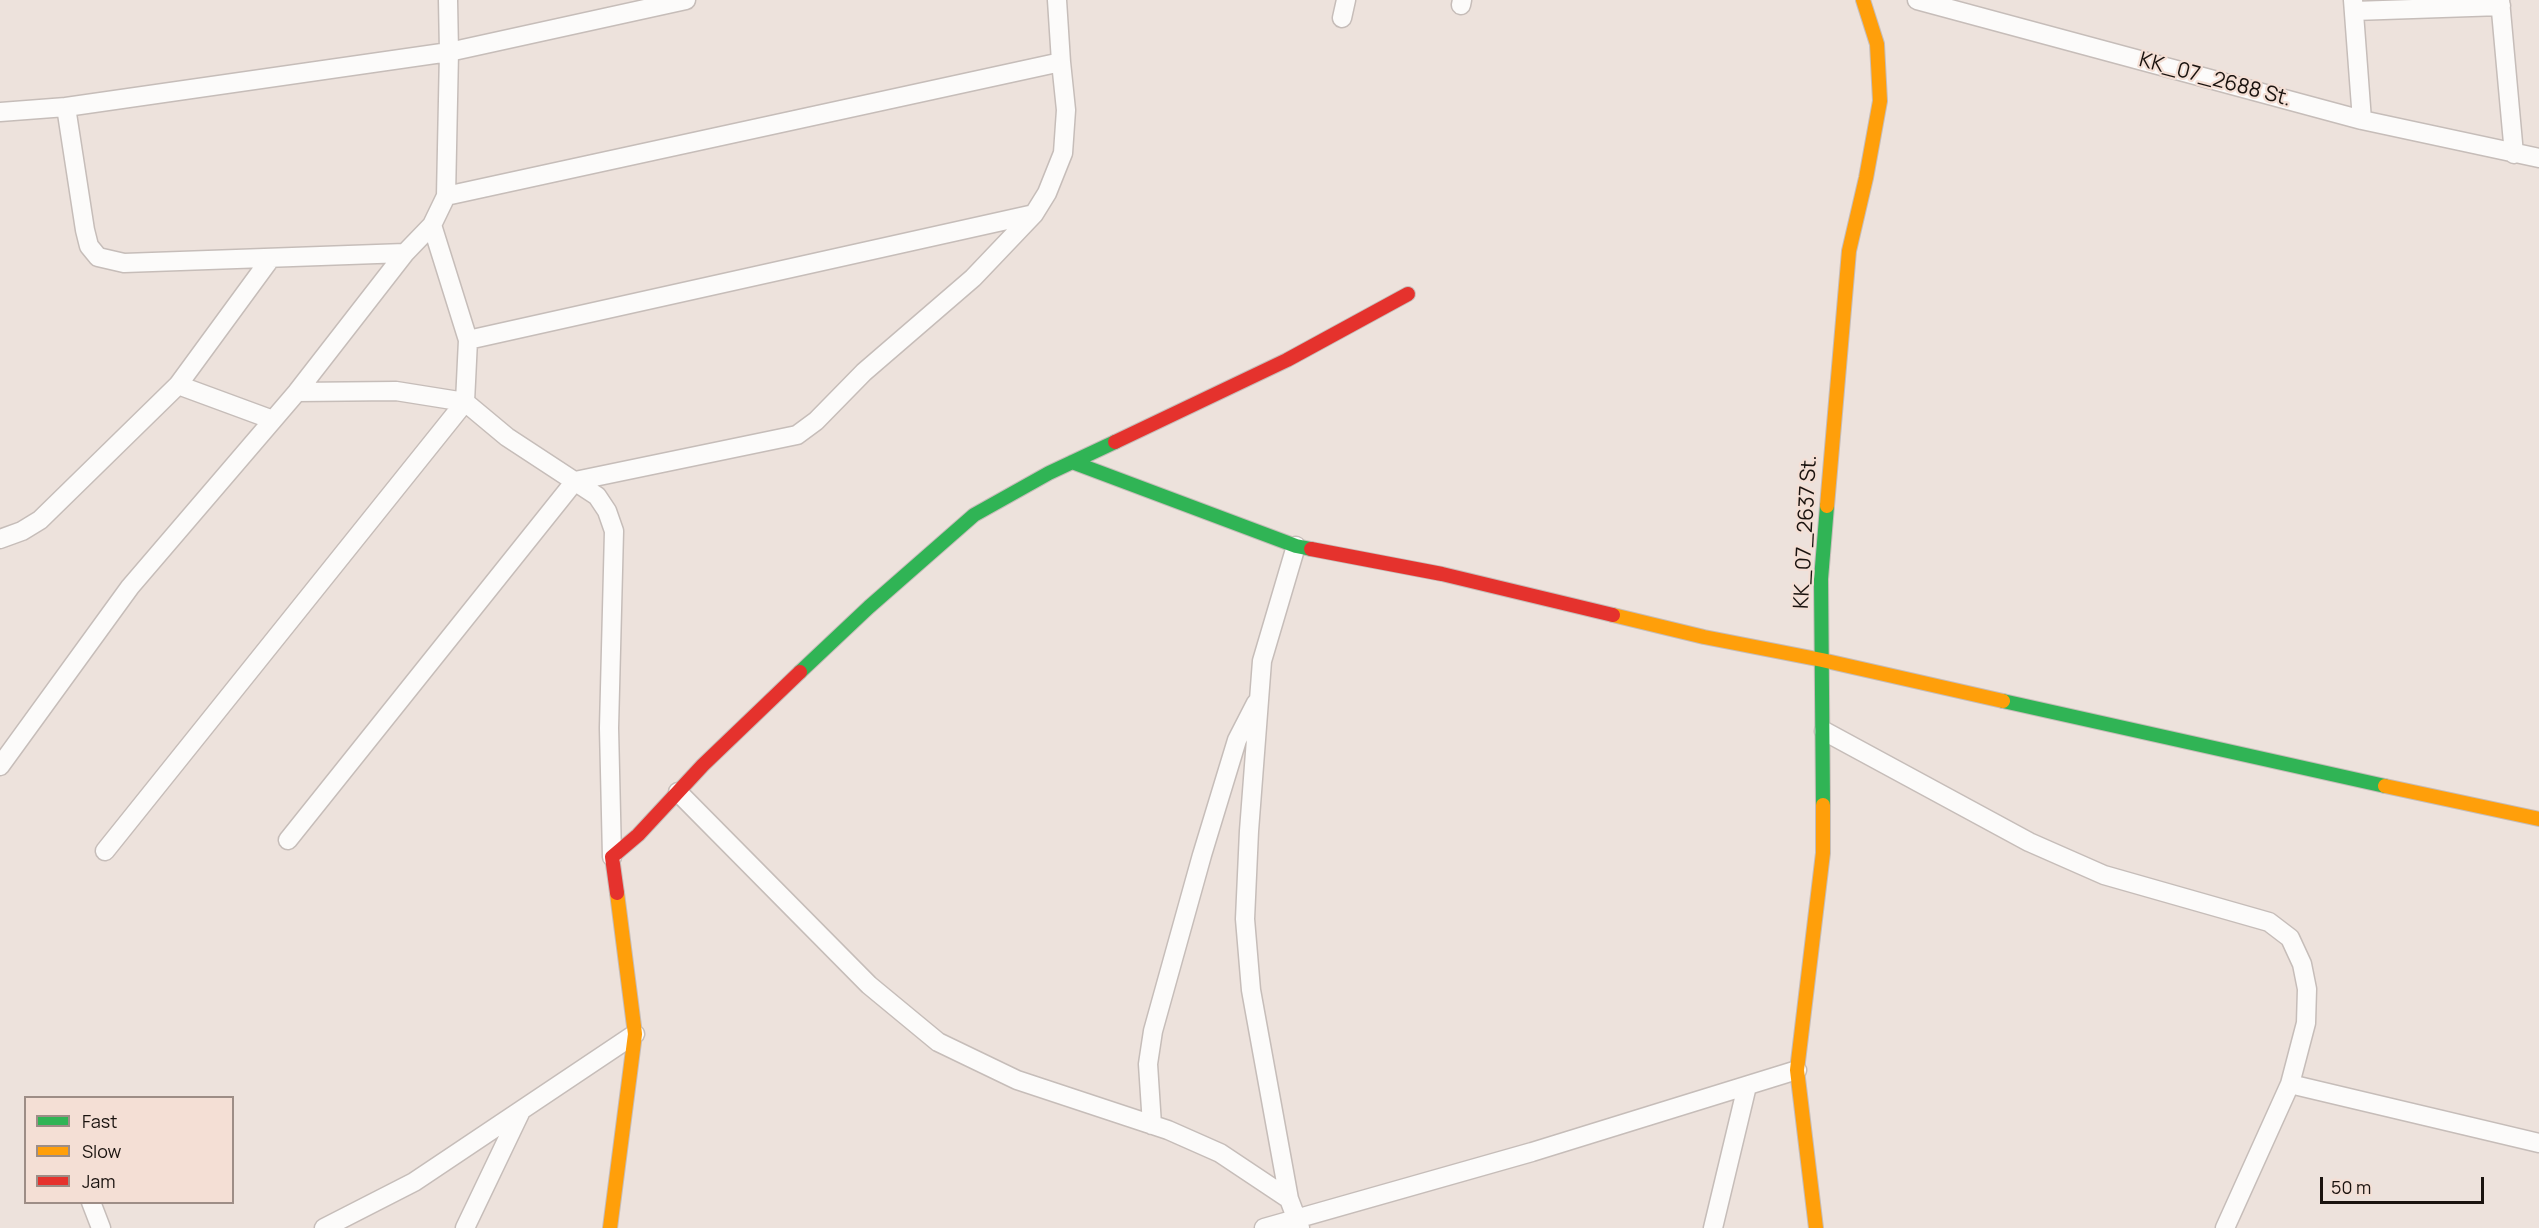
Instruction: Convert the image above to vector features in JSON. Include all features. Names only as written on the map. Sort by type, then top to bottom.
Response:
[{"type":"street","points":[[0,766],[130,587],[297,392],[405,253],[432,225],[446,196],[448,0]]},
{"type":"street","points":[[0,112],[66,107],[449,52],[686,0]]},
{"type":"street","points":[[288,840],[575,481],[797,435],[816,422],[864,372],[973,278],[1034,214],[1047,193],[1063,153],[1066,110],[1057,0]]},
{"type":"street","points":[[1342,18],[1346,0]]},
{"type":"street","name":"KK_07_2637 St.","points":[[1816,1228],[1797,1070],[1823,853],[1824,731],[1821,579],[1849,251],[1866,178],[1880,101],[1877,44],[1863,0]]},
{"type":"street","name":"KK_07_2688 St.","points":[[1917,0],[1966,6],[2362,120],[2539,159]]},
{"type":"street","points":[[2362,120],[2353,5],[2500,3],[2514,154]]},
{"type":"street","points":[[446,196],[1061,62]]},
{"type":"street","points":[[66,107],[85,230],[89,246],[98,258],[124,263],[405,253]]},
{"type":"street","points":[[468,340],[1034,214]]},
{"type":"street","points":[[105,851],[465,402],[468,340],[432,225]]},
{"type":"street","points":[[0,539],[22,531],[40,520],[178,385],[271,258]]},
{"type":"street","points":[[612,857],[638,835],[703,765],[869,607],[974,515],[1072,462],[1287,360],[1408,294]]},
{"type":"street","points":[[178,385],[273,420]]},
{"type":"street","points":[[297,392],[396,391],[465,402],[507,437],[597,496],[607,512],[614,531],[609,728],[612,857],[635,1034],[610,1228]]},
{"type":"street","points":[[1072,462],[1296,546],[1442,574],[1704,637],[1822,660],[2277,763],[2539,819]]},
{"type":"street","points":[[1296,546],[1262,661],[1245,919],[1251,990],[1289,1199],[1298,1223]]},
{"type":"street","points":[[1152,1125],[1148,1064],[1153,1031],[1237,740],[1260,697]]},
{"type":"street","points":[[1824,731],[2028,842],[2104,875],[2269,922],[2290,938],[2301,964],[2307,989],[2306,1023],[2290,1084],[2225,1228]]},
{"type":"street","points":[[678,792],[869,985],[939,1042],[1017,1080],[1152,1125],[1221,1153],[1289,1199]]},
{"type":"street","points":[[324,1228],[414,1182],[635,1034]]},
{"type":"street","points":[[1264,1228],[1298,1223],[1797,1070]]},
{"type":"street","points":[[2290,1084],[2539,1143]]},
{"type":"street","points":[[1713,1228],[1747,1086]]},
{"type":"street","points":[[465,1228],[521,1111]]},
{"type":"street","points":[[91,1204],[101,1228]]},
{"type":"traffic: fast","points":[[800,672],[869,607],[974,515],[1049,473],[1115,442]]},
{"type":"traffic: fast","points":[[1072,462],[1296,546],[1311,549]]},
{"type":"traffic: fast","points":[[1823,805],[1821,579],[1827,506]]},
{"type":"traffic: fast","points":[[2003,701],[2385,786]]},
{"type":"traffic: slow","points":[[1827,506],[1849,251],[1866,178],[1880,101],[1877,44],[1863,0]]},
{"type":"traffic: slow","points":[[1613,615],[1704,637],[1822,660],[2003,701]]},
{"type":"traffic: slow","points":[[2385,786],[2539,819]]},
{"type":"traffic: slow","points":[[1816,1228],[1797,1070],[1823,853],[1823,805]]},
{"type":"traffic: slow","points":[[610,1228],[635,1034],[617,893]]},
{"type":"traffic: jam","points":[[1115,442],[1287,360],[1408,294]]},
{"type":"traffic: jam","points":[[1311,549],[1442,574],[1613,615]]},
{"type":"traffic: jam","points":[[617,893],[612,857],[638,835],[703,765],[800,672]]}]
